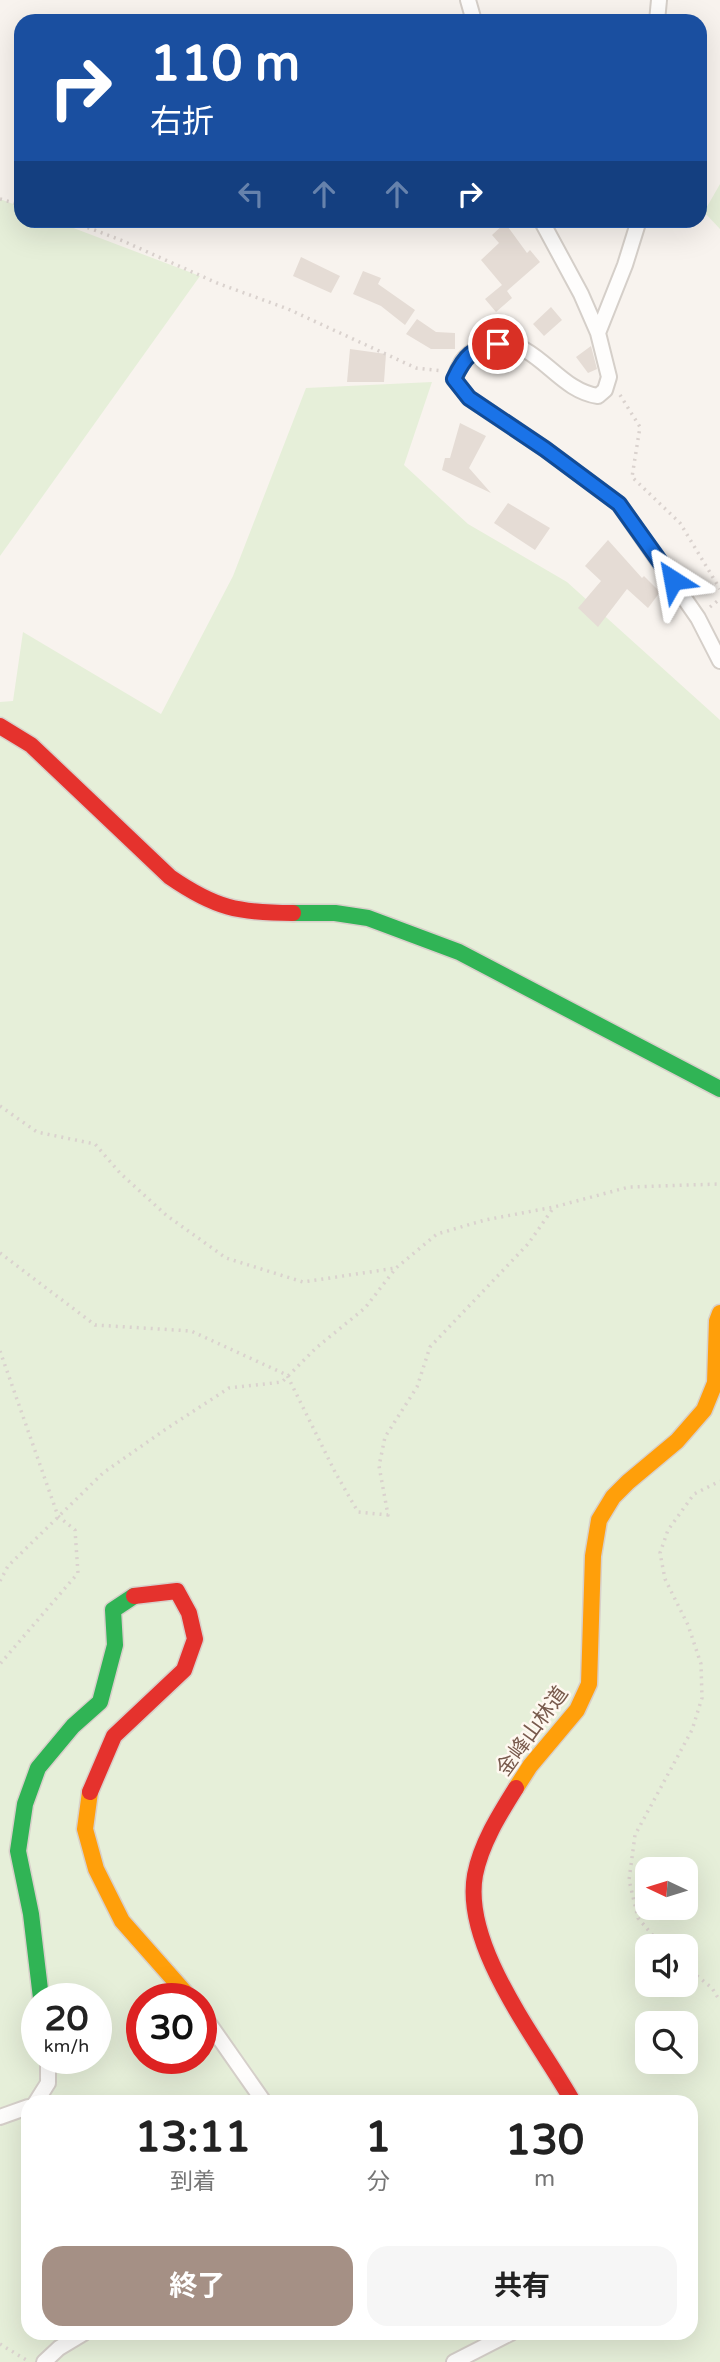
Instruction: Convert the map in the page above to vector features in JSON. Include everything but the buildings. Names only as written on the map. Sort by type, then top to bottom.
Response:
[{"type":"street","points":[[545,228],[581,293],[598,333],[609,377],[605,390],[598,396],[590,395],[562,380],[523,349],[498,344],[479,347],[463,360],[454,379],[469,398],[545,449],[619,504],[698,618],[720,661]]},
{"type":"street","points":[[598,333],[637,228]]},
{"type":"street","points":[[0,726],[31,745],[170,877],[196,895],[227,908],[251,913],[335,914],[368,918],[460,952],[720,1089]]},
{"type":"street","name":"金峰山林道","points":[[569,2095],[487,1953],[475,1923],[473,1888],[482,1849],[496,1819],[526,1773],[579,1708],[589,1682],[593,1629],[591,1587],[594,1535],[601,1516],[623,1486],[691,1430],[714,1388],[717,1321],[720,1313]]},
{"type":"street","points":[[39,1983],[31,1914],[18,1851],[25,1804],[38,1768],[73,1726],[100,1702],[115,1644],[113,1609],[136,1595],[177,1591],[189,1613],[195,1639],[184,1670],[114,1736],[90,1793],[85,1829],[96,1869],[122,1921],[177,1983]]},
{"type":"street","points":[[217,2035],[259,2095]]},
{"type":"street","points":[[40,2095],[48,2082],[48,2074]]},
{"type":"street","points":[[0,2117],[21,2110]]},
{"type":"street","points":[[44,2362],[72,2340]]},
{"type":"street","points":[[454,2362],[496,2340]]},
{"type":"path","points":[[88,228],[217,283],[288,309],[416,368],[450,371],[454,379]]},
{"type":"path","points":[[609,377],[640,427],[632,477],[680,523],[720,589]]},
{"type":"path","points":[[0,1106],[37,1132],[95,1144],[120,1174],[166,1215],[226,1258],[303,1282],[396,1268]]},
{"type":"path","points":[[0,1581],[8,1566],[103,1473],[229,1388],[282,1382],[316,1348],[365,1308],[396,1268],[437,1234],[485,1220],[554,1207],[629,1187],[720,1184]]},
{"type":"path","points":[[0,1253],[95,1325],[191,1331],[287,1376],[358,1512],[388,1515],[379,1466],[385,1437],[417,1387],[430,1347],[528,1244],[554,1207]]},
{"type":"path","points":[[0,1352],[58,1516],[75,1530],[78,1573],[0,1664]]},
{"type":"path","points":[[652,1934],[638,1918],[629,1880],[635,1835],[692,1730],[702,1698],[701,1664],[688,1625],[665,1579],[660,1553],[668,1530],[694,1494],[720,1481]]},
{"type":"path","points":[[698,1977],[712,1988],[720,2001]]},
{"type":"path","points":[[0,2344],[30,2362]]},
{"type":"green space","points":[[720,184],[720,229],[707,215],[707,207]]},
{"type":"green space","points":[[0,199],[14,204],[14,228],[73,228],[200,276],[0,556]]},
{"type":"green space","points":[[432,382],[404,465],[468,524],[567,582],[720,720],[720,2362],[0,2362],[0,702],[13,701],[23,632],[161,714],[233,576],[306,388]]},
{"type":"traffic: fast","points":[[293,913],[335,913],[368,918],[459,952],[720,1089]]},
{"type":"traffic: fast","points":[[39,1983],[31,1914],[18,1851],[25,1804],[38,1768],[73,1726],[100,1702],[115,1645],[113,1610],[134,1596]]},
{"type":"traffic: slow","points":[[516,1788],[530,1766],[577,1710],[589,1684],[593,1556],[599,1520],[613,1497],[677,1441],[704,1410],[715,1383],[717,1321],[720,1313]]},
{"type":"traffic: slow","points":[[90,1792],[85,1829],[96,1869],[122,1921],[177,1983]]},
{"type":"traffic: jam","points":[[0,726],[31,745],[170,877],[200,896],[228,907],[257,912],[293,913]]},
{"type":"traffic: jam","points":[[90,1792],[114,1736],[184,1670],[195,1639],[189,1613],[177,1591],[134,1596]]},
{"type":"traffic: jam","points":[[516,1788],[486,1841],[475,1875],[474,1903],[480,1932],[506,1993],[569,2095]]},
{"type":"route","points":[[498,344],[479,347],[463,360],[454,379],[469,398],[545,449],[619,504],[673,580]]}]
